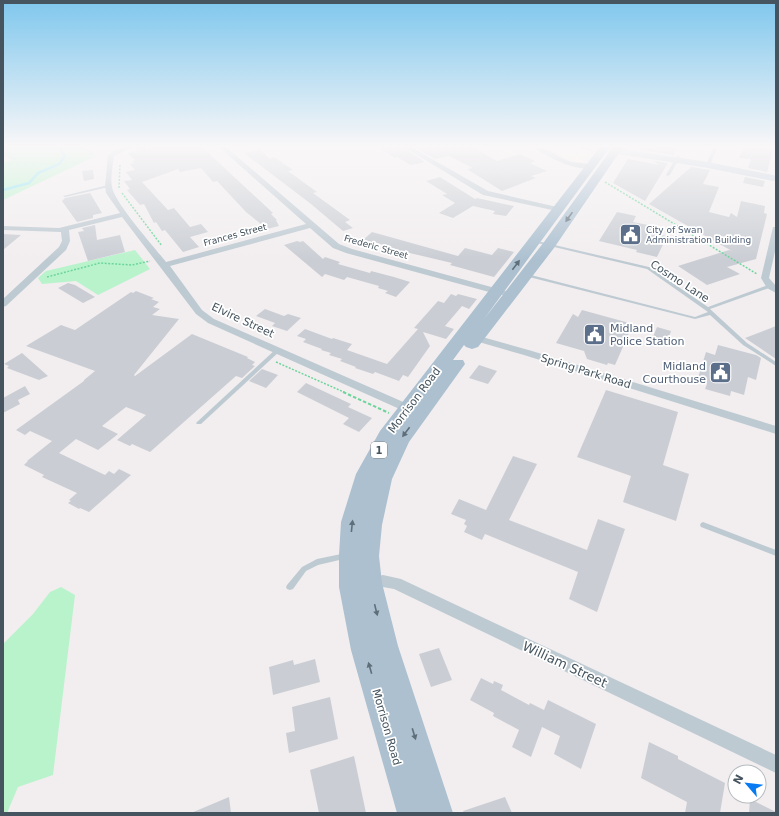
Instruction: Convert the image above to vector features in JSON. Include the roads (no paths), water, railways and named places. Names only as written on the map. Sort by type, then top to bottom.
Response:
[{"type":"main road","name":"Morrison Road","points":[[503,293],[527,275],[557,209],[578,185]]},
{"type":"main road","name":"Morrison Road","points":[[438,813],[385,646],[350,555],[352,522],[366,474],[387,436],[470,337],[583,185]]},
{"type":"main road","name":"Morrison Road","points":[[406,412],[401,439],[382,478],[370,525],[368,556],[361,585],[364,650],[412,813]]},
{"type":"street","name":"Frederic Street","points":[[265,185],[341,249],[503,293]]},
{"type":"street","points":[[472,185],[486,193],[557,209]]},
{"type":"street","name":"Elvire Street","points":[[108,186],[110,193],[124,214],[165,265],[199,312],[205,317],[278,350],[406,412]]},
{"type":"street","points":[[3,228],[46,230],[65,229],[124,214]]},
{"type":"street","name":"Frances Street","points":[[165,265],[311,225]]},
{"type":"street","points":[[3,304],[63,248],[66,241],[65,229]]},
{"type":"street","points":[[770,285],[776,232]]},
{"type":"street","name":"Spring Park Road","points":[[470,337],[528,353],[776,430]]},
{"type":"street","name":"William Street","points":[[361,585],[383,581],[396,583],[776,764]]},
{"type":"lane","points":[[65,196],[108,186]]},
{"type":"lane","name":"Cosmo Lane","points":[[541,243],[648,268],[707,308],[745,344],[776,364]]},
{"type":"lane","points":[[527,275],[695,318],[711,313]]},
{"type":"lane","points":[[707,308],[770,285]]},
{"type":"lane","points":[[199,423],[278,350]]},
{"type":"lane","points":[[703,525],[776,552]]},
{"type":"lane","points":[[290,587],[304,569],[317,562],[350,555]]},
{"type":"waterway","points":[[3,190],[21,185]]},
{"type":"place","name":"City of Swan Administration Building","points":[[631,235]]},
{"type":"place","name":"Midland Police Station","points":[[595,334]]},
{"type":"place","name":"Midland Courthouse","points":[[721,372]]}]
